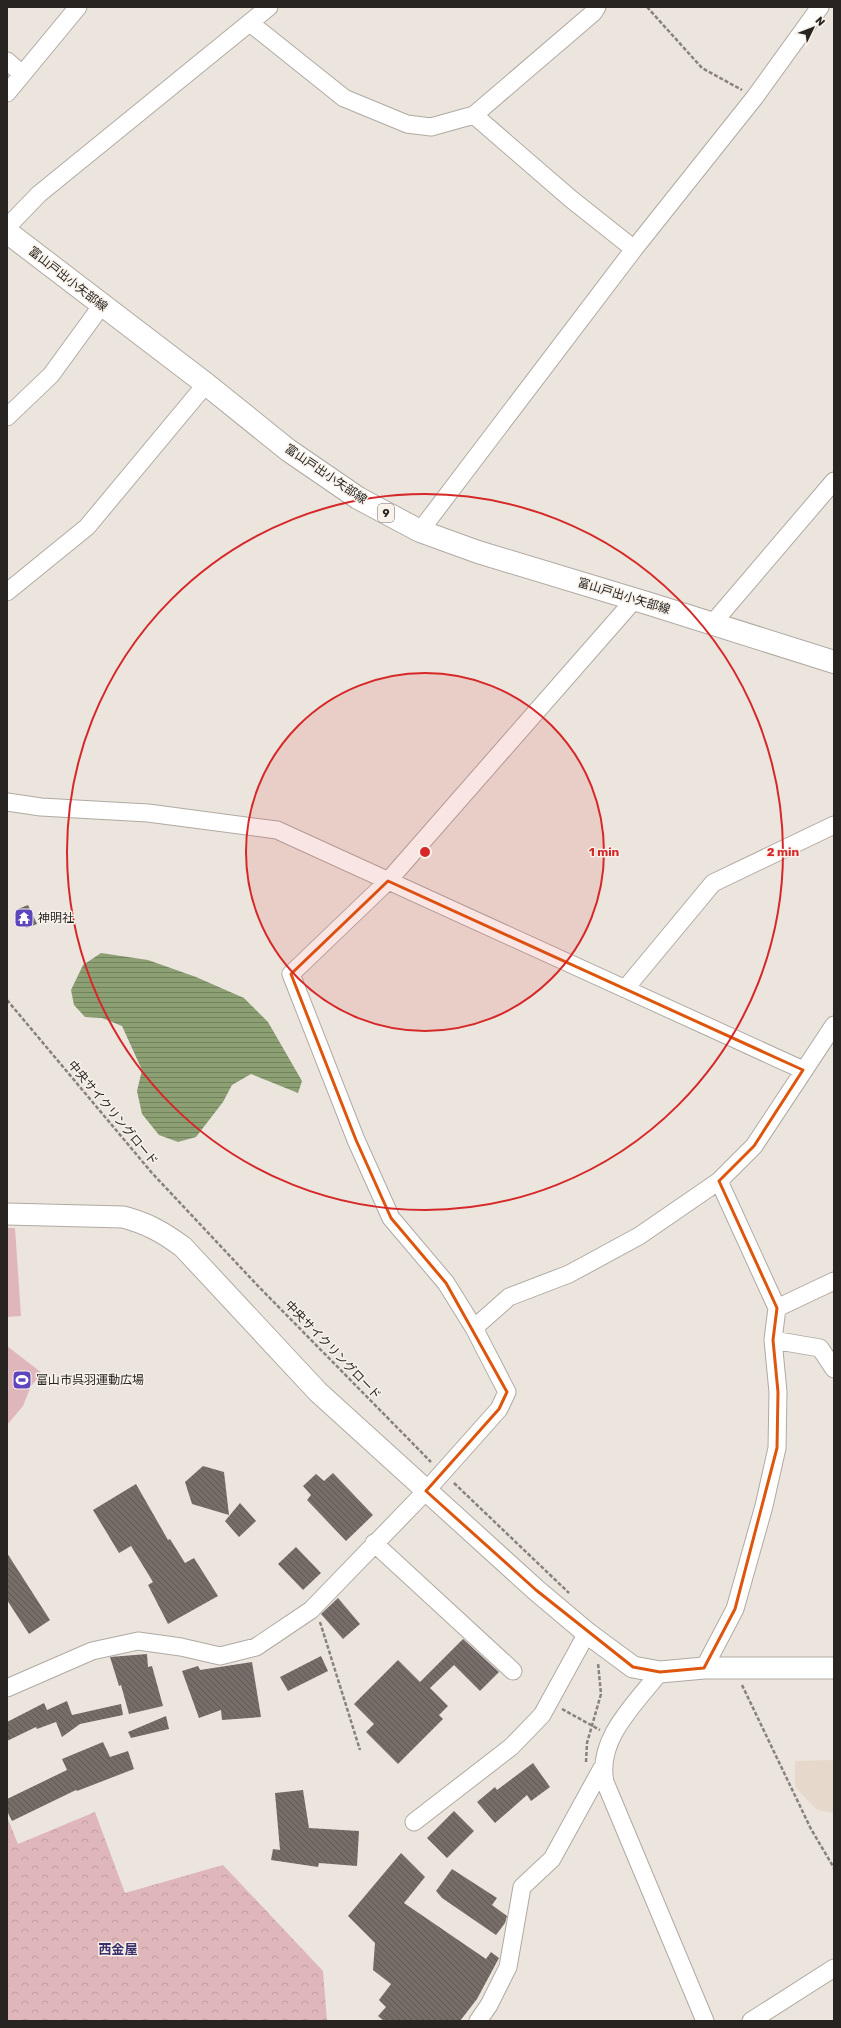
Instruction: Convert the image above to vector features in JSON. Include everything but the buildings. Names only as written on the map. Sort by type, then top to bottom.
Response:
[{"type":"main road","name":"富山戸出小矢部線","points":[[7,232],[206,384],[288,450],[358,498],[420,531],[478,552],[635,599],[834,662]]},
{"type":"street","points":[[7,92],[78,7]]},
{"type":"street","points":[[7,225],[11,223],[39,194],[269,7]]},
{"type":"street","points":[[420,531],[634,249],[754,97],[820,7]]},
{"type":"street","points":[[250,23],[344,98],[407,124],[431,127],[474,115],[593,9]]},
{"type":"street","points":[[7,61],[22,74]]},
{"type":"street","points":[[474,115],[571,199],[634,249]]},
{"type":"street","points":[[7,417],[51,375],[102,305]]},
{"type":"street","points":[[7,592],[88,528],[206,384]]},
{"type":"street","points":[[712,624],[834,481]]},
{"type":"street","points":[[7,1688],[92,1651],[138,1641],[181,1647],[220,1656],[256,1647],[315,1606],[374,1543],[426,1491],[499,1409],[507,1392],[474,1328],[446,1283],[391,1218],[356,1140],[292,974],[388,881],[635,599]]},
{"type":"street","points":[[7,802],[42,807],[148,813],[278,830],[803,1070]]},
{"type":"street","points":[[625,989],[713,883],[834,825]]},
{"type":"street","points":[[474,1328],[509,1297],[569,1274],[639,1236],[719,1181],[754,1146],[803,1070],[833,1029]]},
{"type":"street","points":[[704,1668],[734,1609],[764,1506],[777,1448],[778,1392],[773,1340],[777,1308],[719,1181]]},
{"type":"street","points":[[7,1214],[107,1216],[141,1222],[161,1231],[183,1248],[318,1392],[536,1590],[587,1633],[632,1667],[660,1672],[704,1668],[834,1668]]},
{"type":"street","points":[[777,1308],[834,1281]]},
{"type":"street","points":[[773,1340],[820,1348],[834,1369]]},
{"type":"street","points":[[374,1543],[514,1671]]},
{"type":"street","points":[[414,1822],[511,1747],[542,1715],[587,1633]]},
{"type":"street","points":[[478,2021],[489,2005],[508,1967],[522,1887],[552,1859],[602,1768],[610,1738],[660,1672]]},
{"type":"street","points":[[602,1768],[605,1782],[705,2021]]},
{"type":"street","points":[[751,2021],[834,1968]]},
{"type":"path","points":[[647,7],[702,68],[754,97]]},
{"type":"path","name":"中央サイクリングロード","points":[[7,1000],[163,1184],[259,1287],[406,1438],[556,1579],[570,1594]]},
{"type":"path","points":[[315,1606],[360,1750]]},
{"type":"path","points":[[593,1725],[601,1694],[598,1662]]},
{"type":"path","points":[[734,1668],[770,1741],[810,1829],[834,1868]]},
{"type":"path","points":[[550,1702],[593,1725],[610,1738]]},
{"type":"highlighted area","points":[[388,881],[803,1070],[754,1146],[719,1181],[777,1308],[773,1340],[778,1392],[777,1448],[735,1609],[704,1668],[660,1672],[633,1667],[536,1590],[426,1491],[499,1409],[507,1392],[446,1283],[391,1218],[356,1140],[291,974]]},
{"type":"shaded area","points":[[101,953],[148,960],[196,977],[244,998],[268,1022],[302,1081],[298,1093],[251,1074],[232,1085],[223,1102],[196,1137],[178,1142],[159,1135],[142,1114],[137,1091],[142,1070],[122,1026],[102,1018],[85,1017],[74,1005],[71,990],[83,965]]},
{"type":"shaded area","points":[[834,1760],[834,1813],[817,1810],[795,1787],[795,1761]]},
{"type":"green space","points":[[7,1228],[15,1228],[21,1316],[7,1317]]},
{"type":"green space","name":"富山市呉羽運動広場","points":[[7,1346],[42,1373],[31,1386],[23,1406],[7,1425]]},
{"type":"green space","points":[[95,1812],[125,1893],[223,1865],[323,1971],[327,2021],[7,2021],[7,1817],[18,1844]]},
{"type":"place","name":"神明社","points":[[24,918]]},
{"type":"place","name":"富山市呉羽運動広場","points":[[22,1380]]},
{"type":"district","name":"西金屋","points":[[118,1949]]}]
